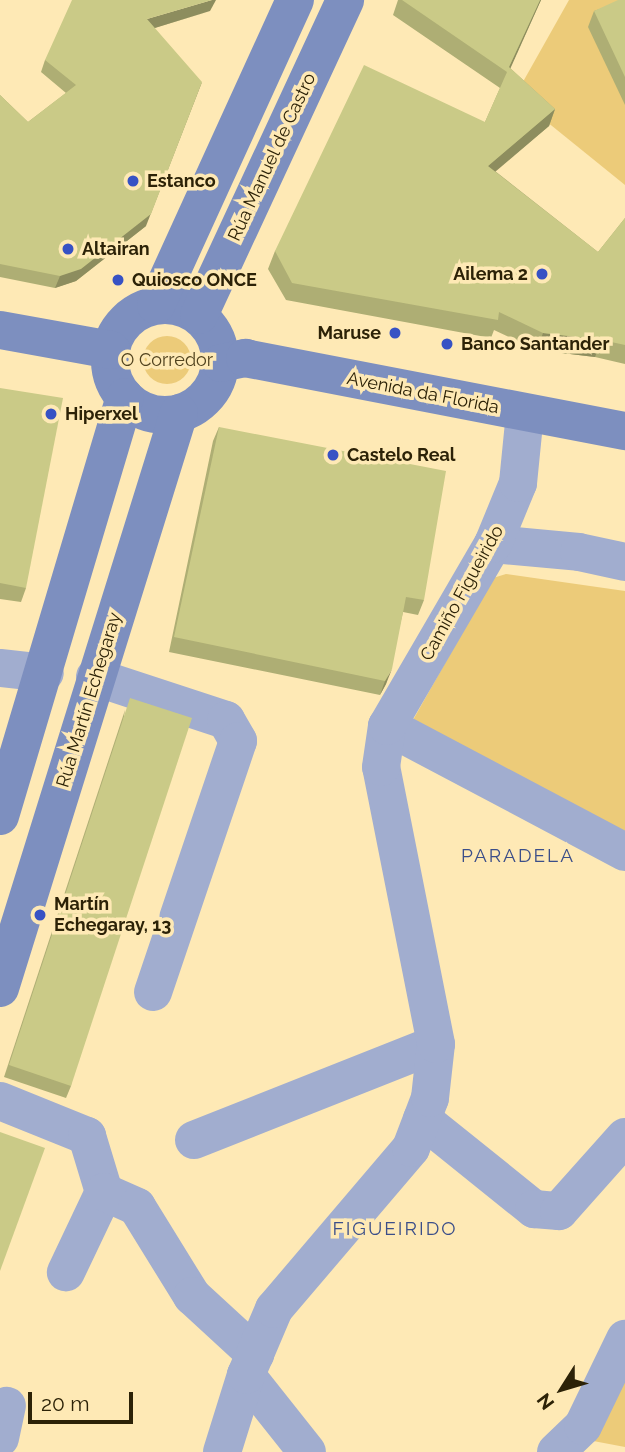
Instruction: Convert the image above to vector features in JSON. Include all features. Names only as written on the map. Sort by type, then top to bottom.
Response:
[{"type":"main road","points":[[156,305],[295,0]]},
{"type":"main road","name":"Rúa Manuel de Castro","points":[[199,315],[345,0]]},
{"type":"main road","points":[[171,304],[199,315],[211,328],[221,363],[208,395],[179,413],[150,412],[125,397],[115,383],[111,350],[126,320],[156,305],[171,304]]},
{"type":"main road","points":[[0,330],[111,350]]},
{"type":"main road","name":"Avenida da Florida","points":[[221,363],[245,358],[625,431]]},
{"type":"main road","points":[[0,816],[45,673],[125,397]]},
{"type":"main road","name":"Rúa Martín Echegaray","points":[[0,988],[179,413]]},
{"type":"street","name":"Camiño Figueirido","points":[[222,1452],[251,1364],[274,1309],[411,1148],[430,1098],[436,1044],[381,768],[387,726],[493,544],[518,483],[525,413]]},
{"type":"street","points":[[493,544],[579,552],[625,562]]},
{"type":"street","points":[[0,668],[45,673]]},
{"type":"street","points":[[95,677],[226,720],[238,741],[153,992]]},
{"type":"street","points":[[387,726],[625,852]]},
{"type":"street","points":[[194,1140],[436,1044]]},
{"type":"street","points":[[0,1101],[87,1136],[104,1192],[66,1272]]},
{"type":"street","points":[[422,1119],[534,1209],[559,1211],[625,1137]]},
{"type":"street","points":[[104,1192],[137,1207],[192,1296],[251,1364],[307,1452]]},
{"type":"street","points":[[556,1452],[583,1426],[625,1339]]},
{"type":"green space","points":[[569,0],[625,0],[625,185],[515,96]]},
{"type":"green space","name":"O Corredor","points":[[167,336],[176,337],[184,343],[190,351],[190,369],[184,377],[176,383],[167,384],[158,383],[150,377],[144,369],[143,360],[144,351],[150,343],[158,337]]},
{"type":"green space","points":[[506,574],[625,591],[625,837],[413,720],[493,578]]},
{"type":"green space","points":[[625,1357],[625,1447],[588,1440]]},
{"type":"building","points":[[72,0],[212,0],[147,19],[202,82],[151,214],[81,269],[60,276],[0,264],[0,95],[28,122],[76,85],[45,60]]},
{"type":"building","points":[[402,0],[540,0],[509,67],[555,109],[488,166],[598,252],[625,218],[625,345],[543,333],[499,312],[498,320],[292,283],[275,251],[364,65],[485,122],[507,72]]},
{"type":"building","points":[[618,0],[625,0],[625,77],[594,11]]},
{"type":"building","points":[[0,388],[63,398],[26,588],[0,583]]},
{"type":"building","points":[[219,427],[446,471],[424,600],[406,597],[392,669],[385,681],[174,637]]},
{"type":"building","points":[[130,698],[192,718],[71,1086],[9,1065]]},
{"type":"building","points":[[0,1132],[45,1148],[0,1271]]},
{"type":"place","name":"Estanco","points":[[133,181]]},
{"type":"place","name":"Altairan","points":[[68,249]]},
{"type":"place","name":"Ailema 2","points":[[542,274]]},
{"type":"place","name":"Quiosco ONCE","points":[[118,280]]},
{"type":"place","name":"Maruse","points":[[395,333]]},
{"type":"place","name":"Banco Santander","points":[[447,344]]},
{"type":"place","name":"Hiperxel","points":[[51,414]]},
{"type":"place","name":"Castelo Real","points":[[333,455]]},
{"type":"place","name":"Martín Echegaray, 13","points":[[40,915]]},
{"type":"district","name":"PARADELA","points":[[518,856]]},
{"type":"district","name":"FIGUEIRIDO","points":[[395,1229]]}]
